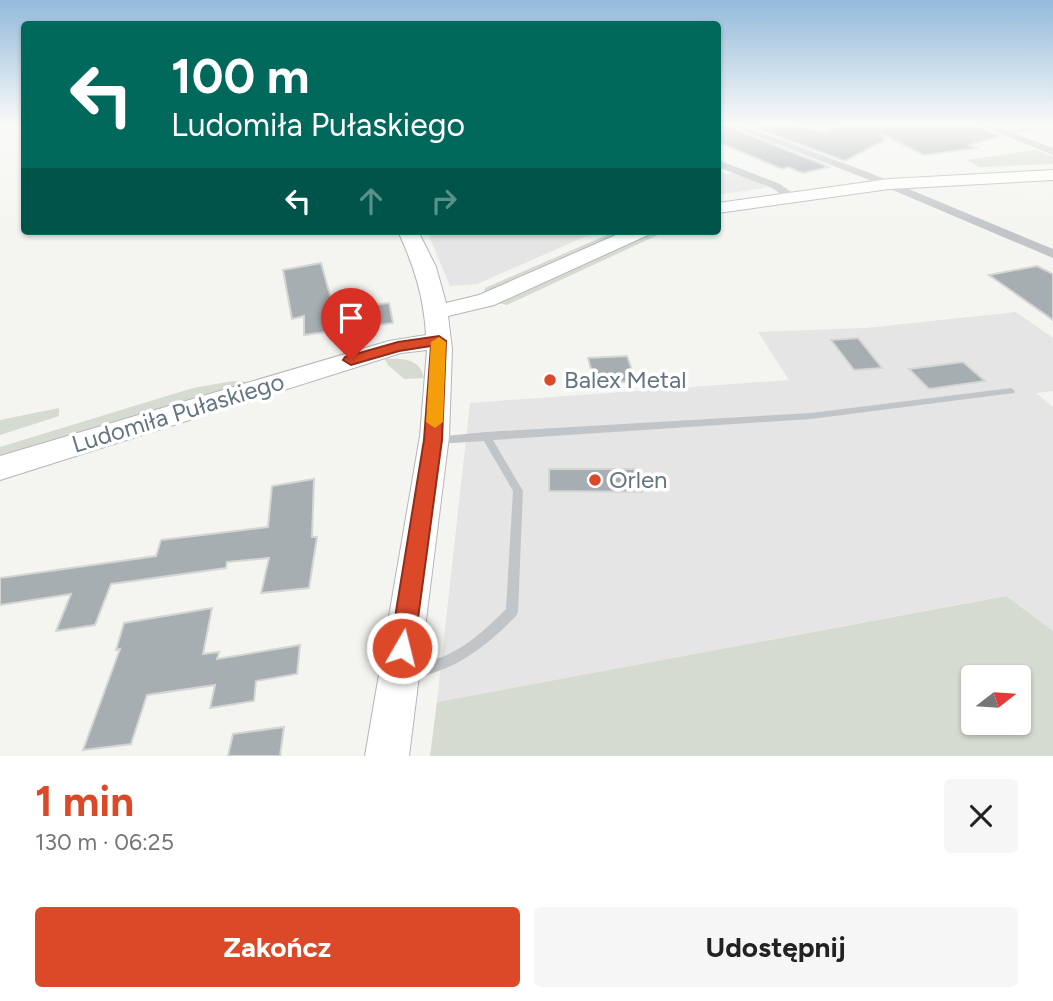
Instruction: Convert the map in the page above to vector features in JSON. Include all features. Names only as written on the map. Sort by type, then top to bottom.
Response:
[{"type":"street","points":[[827,160],[890,184],[1053,254]]},
{"type":"street","points":[[721,164],[776,186],[792,197]]},
{"type":"street","points":[[721,208],[890,184],[1053,175]]},
{"type":"street","points":[[387,756],[433,440],[437,326],[424,265],[410,235]]},
{"type":"street","name":"Ludomiła Pułaskiego","points":[[0,468],[406,345],[486,300],[632,235]]},
{"type":"lane","points":[[433,440],[811,416],[1011,391]]},
{"type":"lane","points":[[399,674],[430,669],[479,645],[512,612],[518,491],[486,436]]},
{"type":"shaded area","points":[[967,160],[1053,160],[1053,164],[979,167]]},
{"type":"shaded area","points":[[721,172],[736,173],[770,187],[721,195]]},
{"type":"shaded area","points":[[429,235],[589,235],[477,284],[450,286]]},
{"type":"shaded area","points":[[607,235],[618,235],[484,293],[485,288]]},
{"type":"shaded area","points":[[647,235],[658,235],[507,305],[498,303]]},
{"type":"shaded area","points":[[1016,312],[1053,338],[1053,391],[1036,393],[1053,407],[1053,631],[1005,596],[437,702],[470,403],[789,380],[758,332],[866,328]]},
{"type":"shaded area","points":[[385,359],[404,359],[414,363],[419,366],[424,378],[404,379]]},
{"type":"shaded area","points":[[233,381],[254,382],[0,458],[0,447],[193,388]]},
{"type":"shaded area","points":[[59,408],[59,416],[0,435],[0,420]]},
{"type":"shaded area","points":[[1006,596],[1053,631],[1053,756],[430,756],[437,702]]},
{"type":"building","points":[[761,160],[812,160],[829,167],[803,173],[788,167],[782,169]]},
{"type":"building","points":[[321,263],[334,309],[389,303],[393,323],[304,335],[304,316],[292,319],[283,270]]},
{"type":"building","points":[[1037,266],[1053,274],[1053,320],[989,275]]},
{"type":"building","points":[[858,338],[882,368],[854,370],[831,340]]},
{"type":"building","points":[[627,356],[636,381],[595,384],[588,358]]},
{"type":"building","points":[[963,362],[985,381],[929,389],[909,369]]},
{"type":"building","name":"Orlen","points":[[549,469],[639,469],[642,492],[549,491]]},
{"type":"building","points":[[314,479],[312,537],[317,537],[309,588],[261,593],[269,558],[227,562],[226,568],[111,584],[95,625],[56,631],[71,594],[0,605],[0,578],[156,556],[161,540],[268,527],[272,486]]},
{"type":"building","points":[[212,608],[203,654],[219,652],[217,659],[300,645],[297,674],[256,681],[254,701],[210,708],[215,685],[147,695],[131,744],[83,750],[120,649],[116,650],[124,623]]},
{"type":"building","points":[[284,727],[280,756],[228,756],[233,734]]},
{"type":"slow traffic","points":[[435,422],[439,342]]},
{"type":"place","name":"Balex Metal","points":[[550,380]]},
{"type":"place","name":"Orlen","points":[[595,480]]},
{"type":"route","points":[[351,360],[398,346],[439,341],[433,440],[402,648]]}]
